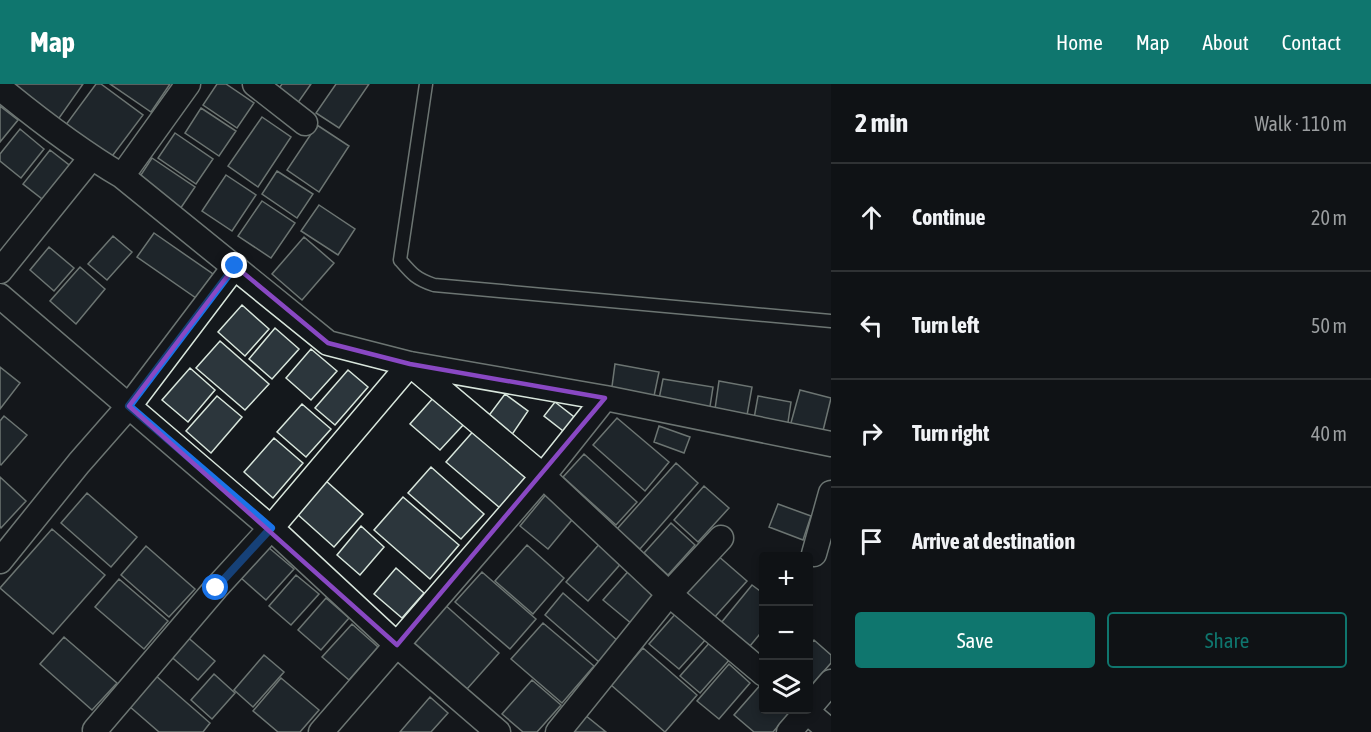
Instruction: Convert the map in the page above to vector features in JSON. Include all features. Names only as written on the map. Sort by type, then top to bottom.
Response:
[{"type":"street","points":[[122,176],[188,84]]},
{"type":"street","points":[[255,84],[305,123]]},
{"type":"street","points":[[0,88],[91,158],[122,176],[328,342],[410,364],[605,398],[831,444]]},
{"type":"street","points":[[0,271],[91,158]]},
{"type":"street","points":[[0,561],[78,463],[129,406],[235,266]]},
{"type":"street","points":[[0,296],[271,528],[397,645],[498,732]]},
{"type":"street","points":[[410,364],[543,476],[669,594],[759,670]]},
{"type":"street","points":[[95,730],[410,364]]},
{"type":"street","points":[[321,732],[543,476],[605,398]]},
{"type":"street","points":[[814,554],[831,493]]},
{"type":"street","points":[[558,732],[669,594],[721,538]]},
{"type":"street","points":[[813,703],[831,682]]},
{"type":"street","points":[[789,732],[804,714]]},
{"type":"street","points":[[811,714],[831,732]]},
{"type":"lane","points":[[426,84],[400,260],[419,280],[434,285],[831,321]]},
{"type":"highlighted area","points":[[235,266],[328,343],[410,364],[605,398],[397,645],[129,406]]},
{"type":"building","points":[[7,84],[83,84],[57,121]]},
{"type":"building","points":[[96,84],[101,84],[143,115],[110,159],[65,126]]},
{"type":"building","points":[[110,84],[170,84],[151,112]]},
{"type":"building","points":[[217,84],[226,84],[254,103],[237,128],[203,105]]},
{"type":"building","points":[[282,84],[311,84],[297,104],[277,91]]},
{"type":"building","points":[[336,84],[369,84],[339,128],[316,113]]},
{"type":"building","points":[[0,106],[18,120],[0,142]]},
{"type":"building","points":[[201,108],[236,131],[219,156],[185,133]]},
{"type":"building","points":[[262,117],[291,137],[258,187],[228,166]]},
{"type":"building","points":[[317,125],[349,146],[319,192],[287,170]]},
{"type":"building","points":[[20,129],[44,149],[21,178],[0,161],[0,154]]},
{"type":"building","points":[[175,133],[213,159],[196,184],[158,158]]},
{"type":"building","points":[[50,150],[73,168],[46,202],[23,184]]},
{"type":"building","points":[[152,158],[195,187],[178,212],[135,184]]},
{"type":"building","points":[[277,171],[313,194],[297,218],[262,194]]},
{"type":"building","points":[[226,175],[256,195],[232,231],[202,211]]},
{"type":"building","points":[[262,201],[295,223],[271,258],[238,236]]},
{"type":"building","points":[[319,205],[355,229],[338,255],[301,231]]},
{"type":"building","points":[[154,233],[213,274],[196,298],[137,257]]},
{"type":"building","points":[[113,236],[132,252],[107,280],[88,264]]},
{"type":"building","points":[[304,237],[334,263],[302,300],[272,274]]},
{"type":"building","points":[[49,247],[74,268],[54,291],[30,270]]},
{"type":"building","points":[[80,267],[105,289],[76,324],[50,301]]},
{"type":"building","points":[[242,305],[269,329],[245,356],[218,332]]},
{"type":"building","points":[[275,328],[299,349],[272,379],[249,359]]},
{"type":"building","points":[[220,341],[269,384],[245,410],[196,368]]},
{"type":"building","points":[[311,349],[337,371],[311,400],[286,378]]},
{"type":"building","points":[[615,364],[659,372],[653,401],[611,394]]},
{"type":"building","points":[[0,367],[20,383],[0,409]]},
{"type":"building","points":[[190,368],[215,390],[188,422],[162,400]]},
{"type":"building","points":[[348,370],[368,387],[335,425],[315,408]]},
{"type":"building","points":[[663,379],[713,387],[709,413],[658,404]]},
{"type":"building","points":[[719,381],[752,387],[746,421],[714,416]]},
{"type":"building","points":[[800,390],[831,398],[821,439],[789,430]]},
{"type":"building","points":[[505,394],[528,411],[511,436],[487,418]]},
{"type":"building","points":[[217,396],[242,417],[211,453],[186,431]]},
{"type":"building","points":[[758,396],[791,402],[787,429],[753,424]]},
{"type":"building","points":[[434,397],[464,424],[440,450],[410,424]]},
{"type":"building","points":[[555,402],[578,420],[567,434],[544,416]]},
{"type":"building","points":[[302,404],[331,429],[306,457],[277,432]]},
{"type":"building","points":[[4,416],[27,435],[1,465],[0,421]]},
{"type":"building","points":[[617,418],[669,462],[645,491],[593,445]]},
{"type":"building","points":[[659,426],[690,437],[684,453],[654,442]]},
{"type":"building","points":[[477,427],[531,474],[500,508],[446,462]]},
{"type":"building","points":[[274,438],[303,463],[273,498],[244,472]]},
{"type":"building","points":[[584,454],[637,502],[616,525],[563,477]]},
{"type":"building","points":[[676,463],[698,483],[640,549],[617,529]]},
{"type":"building","points":[[431,467],[484,514],[461,539],[408,493]]},
{"type":"building","points":[[0,477],[26,501],[1,528],[0,526]]},
{"type":"building","points":[[325,480],[363,514],[334,547],[296,513]]},
{"type":"building","points":[[704,486],[729,508],[698,542],[674,520]]},
{"type":"building","points":[[548,492],[576,515],[548,549],[520,526]]},
{"type":"building","points":[[87,493],[137,537],[111,567],[61,523]]},
{"type":"building","points":[[403,497],[459,545],[430,579],[374,530]]},
{"type":"building","points":[[778,504],[811,516],[803,540],[769,527]]},
{"type":"building","points":[[671,523],[695,545],[668,575],[644,553]]},
{"type":"building","points":[[361,526],[384,547],[360,575],[337,555]]},
{"type":"building","points":[[52,529],[105,575],[53,634],[0,588]]},
{"type":"building","points":[[602,541],[624,560],[588,601],[566,582]]},
{"type":"building","points":[[527,545],[564,578],[533,614],[495,581]]},
{"type":"building","points":[[146,546],[195,589],[169,617],[121,575]]},
{"type":"building","points":[[268,547],[294,569],[266,600],[241,578]]},
{"type":"building","points":[[717,555],[747,581],[712,620],[683,594]]},
{"type":"building","points":[[632,567],[660,592],[632,624],[603,600]]},
{"type":"building","points":[[396,568],[424,593],[402,618],[374,594]]},
{"type":"building","points":[[482,572],[536,619],[510,649],[455,602]]},
{"type":"building","points":[[296,575],[319,594],[291,625],[269,606]]},
{"type":"building","points":[[119,579],[168,621],[144,649],[95,607]]},
{"type":"building","points":[[752,585],[759,590],[759,635],[750,646],[721,623]]},
{"type":"building","points":[[563,593],[618,641],[599,662],[545,615]]},
{"type":"building","points":[[326,598],[349,618],[321,650],[298,630]]},
{"type":"building","points":[[444,604],[499,653],[467,689],[412,641]]},
{"type":"building","points":[[677,612],[707,638],[679,669],[649,644]]},
{"type":"building","points":[[543,623],[594,666],[562,703],[511,659]]},
{"type":"building","points":[[352,624],[378,647],[349,680],[322,657]]},
{"type":"building","points":[[184,634],[215,661],[198,680],[167,653]]},
{"type":"building","points":[[64,637],[117,683],[92,710],[40,664]]},
{"type":"building","points":[[711,641],[731,658],[700,693],[680,676]]},
{"type":"building","points":[[813,641],[831,655],[831,663],[813,683],[813,660]]},
{"type":"building","points":[[643,648],[697,695],[665,732],[611,685]]},
{"type":"building","points":[[264,655],[284,672],[253,707],[234,690]]},
{"type":"building","points":[[729,664],[750,683],[719,719],[697,701]]},
{"type":"building","points":[[214,674],[235,693],[212,719],[191,700]]},
{"type":"building","points":[[155,675],[210,723],[203,732],[159,732],[129,706]]},
{"type":"building","points":[[281,678],[319,710],[300,732],[278,732],[253,711]]},
{"type":"building","points":[[532,680],[561,705],[537,732],[523,732],[502,714]]},
{"type":"building","points":[[759,687],[759,714],[789,714],[773,732],[754,732],[734,715]]},
{"type":"building","points":[[430,697],[448,713],[431,732],[400,732]]},
{"type":"building","points":[[585,715],[606,732],[571,732]]},
{"type":"route","points":[[216,588],[271,528],[129,406],[235,266]]}]
